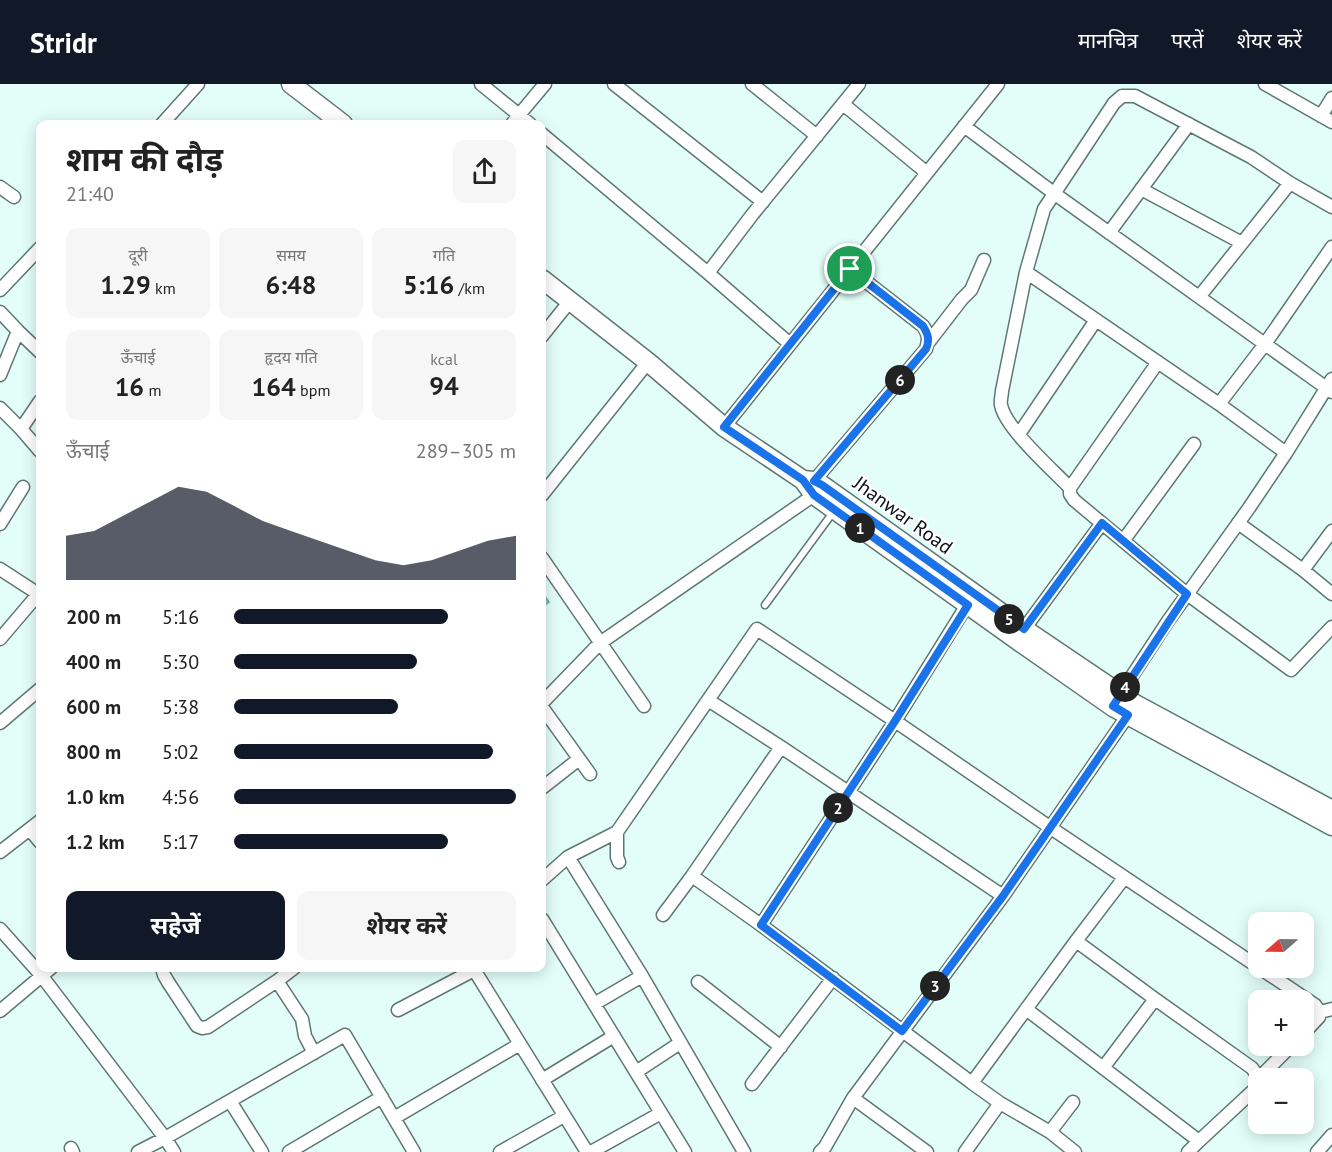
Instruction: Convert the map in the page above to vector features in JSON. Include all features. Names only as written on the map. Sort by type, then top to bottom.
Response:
[{"type":"street","points":[[166,120],[198,84]]},
{"type":"street","points":[[291,84],[332,120]]},
{"type":"street","points":[[481,84],[516,120],[545,84]]},
{"type":"street","points":[[614,84],[763,202]]},
{"type":"street","points":[[708,273],[859,84]]},
{"type":"street","points":[[724,427],[998,84]]},
{"type":"street","points":[[1265,84],[1326,119],[1332,98]]},
{"type":"street","points":[[754,85],[817,136]]},
{"type":"street","points":[[1070,488],[1006,417],[1001,405],[1002,391],[1026,272],[1044,209],[1114,103],[1122,96],[1135,96],[1251,157],[1332,207]]},
{"type":"street","points":[[843,104],[927,173]]},
{"type":"street","points":[[1109,233],[1189,124]]},
{"type":"street","points":[[820,1152],[853,1098],[1051,828],[1187,594],[1238,523],[1330,386],[1265,344],[964,126]]},
{"type":"street","points":[[546,137],[789,344]]},
{"type":"street","points":[[1199,297],[1290,183]]},
{"type":"street","points":[[0,186],[14,197]]},
{"type":"street","points":[[1141,189],[1242,243]]},
{"type":"street","points":[[1219,404],[1265,344],[1332,247]]},
{"type":"street","points":[[0,290],[36,255]]},
{"type":"street","points":[[928,343],[962,299],[972,290],[984,260]]},
{"type":"street","points":[[546,701],[600,643],[810,485],[926,349],[928,337],[923,326],[850,269]]},
{"type":"street","points":[[1026,272],[1219,404],[1286,453]]},
{"type":"street","points":[[546,282],[648,362],[724,427],[810,485]]},
{"type":"street","points":[[546,331],[570,301]]},
{"type":"street","points":[[0,312],[36,348]]},
{"type":"street","points":[[1019,434],[1096,320]]},
{"type":"street","points":[[0,375],[18,331]]},
{"type":"street","points":[[546,490],[648,362]]},
{"type":"street","points":[[1158,362],[1070,488],[1070,494],[1074,500],[1187,594],[1291,670],[1332,627]]},
{"type":"street","points":[[21,429],[36,407]]},
{"type":"street","points":[[0,408],[36,446]]},
{"type":"street","points":[[1123,541],[1194,444]]},
{"type":"street","name":"Jhanwar Road","points":[[810,485],[835,510],[968,605],[1121,705],[1332,826]]},
{"type":"street","name":"Jhanwar Road","points":[[810,485],[822,485],[1024,629],[1121,705],[1135,704],[1332,810]]},
{"type":"street","points":[[0,524],[23,487]]},
{"type":"street","points":[[1024,629],[1102,523]]},
{"type":"street","points":[[1238,523],[1332,594]]},
{"type":"street","points":[[1303,570],[1332,531]]},
{"type":"street","points":[[546,564],[644,706]]},
{"type":"street","points":[[0,569],[36,591]]},
{"type":"street","points":[[0,639],[36,598]]},
{"type":"street","points":[[761,925],[968,605]]},
{"type":"street","points":[[546,876],[568,857],[617,832],[757,629],[1124,878],[1326,1011],[1314,1022]]},
{"type":"street","points":[[0,723],[36,692]]},
{"type":"street","points":[[708,700],[1003,896]]},
{"type":"street","points":[[546,711],[590,774]]},
{"type":"street","points":[[663,915],[781,747]]},
{"type":"street","points":[[546,785],[579,759]]},
{"type":"street","points":[[0,852],[36,825]]},
{"type":"street","points":[[30,830],[36,838]]},
{"type":"street","points":[[617,832],[619,862]]},
{"type":"street","points":[[568,857],[642,976],[744,1152]]},
{"type":"street","points":[[692,876],[833,978],[972,1083],[1000,1103],[1050,1132],[1075,1152]]},
{"type":"street","points":[[972,1083],[1124,878]]},
{"type":"street","points":[[546,926],[685,1152]]},
{"type":"street","points":[[0,929],[36,962]]},
{"type":"street","points":[[1076,941],[1252,1068]]},
{"type":"street","points":[[0,1011],[45,972]]},
{"type":"street","points":[[47,972],[174,1152]]},
{"type":"street","points":[[163,972],[197,1026],[202,1028],[208,1027],[289,972]]},
{"type":"street","points":[[398,1010],[468,972]]},
{"type":"street","points":[[475,972],[586,1152]]},
{"type":"street","points":[[594,1004],[642,976]]},
{"type":"street","points":[[752,1084],[833,978]]},
{"type":"street","points":[[277,981],[302,1019],[305,1036],[314,1053]]},
{"type":"street","points":[[698,982],[781,1047]]},
{"type":"street","points":[[1103,1068],[1155,999]]},
{"type":"street","points":[[1026,1009],[1199,1141]]},
{"type":"street","points":[[138,1152],[345,1035],[414,1152]]},
{"type":"street","points":[[542,1080],[614,1036]]},
{"type":"street","points":[[636,1072],[680,1043]]},
{"type":"street","points":[[394,1118],[520,1044]]},
{"type":"street","points":[[1271,1068],[1282,1056]]},
{"type":"street","points":[[1188,1152],[1248,1096]]},
{"type":"street","points":[[289,1152],[382,1097]]},
{"type":"street","points":[[853,1098],[925,1152]]},
{"type":"street","points":[[230,1101],[262,1152]]},
{"type":"street","points":[[1050,1132],[1073,1102]]},
{"type":"street","points":[[965,1152],[1000,1103]]},
{"type":"street","points":[[591,1152],[661,1113]]},
{"type":"street","points":[[500,1152],[519,1147],[564,1116]]},
{"type":"street","points":[[1317,1152],[1332,1134]]},
{"type":"street","points":[[308,1141],[315,1152]]},
{"type":"lane","points":[[765,604],[835,510]]},
{"type":"route","points":[[850,269],[923,326],[927,331],[928,343],[926,349],[814,481],[1024,629],[1102,523],[1187,594],[1113,706],[1128,715],[1003,896],[902,1031],[761,925],[968,605],[814,495],[803,480],[724,427],[850,269]]}]
